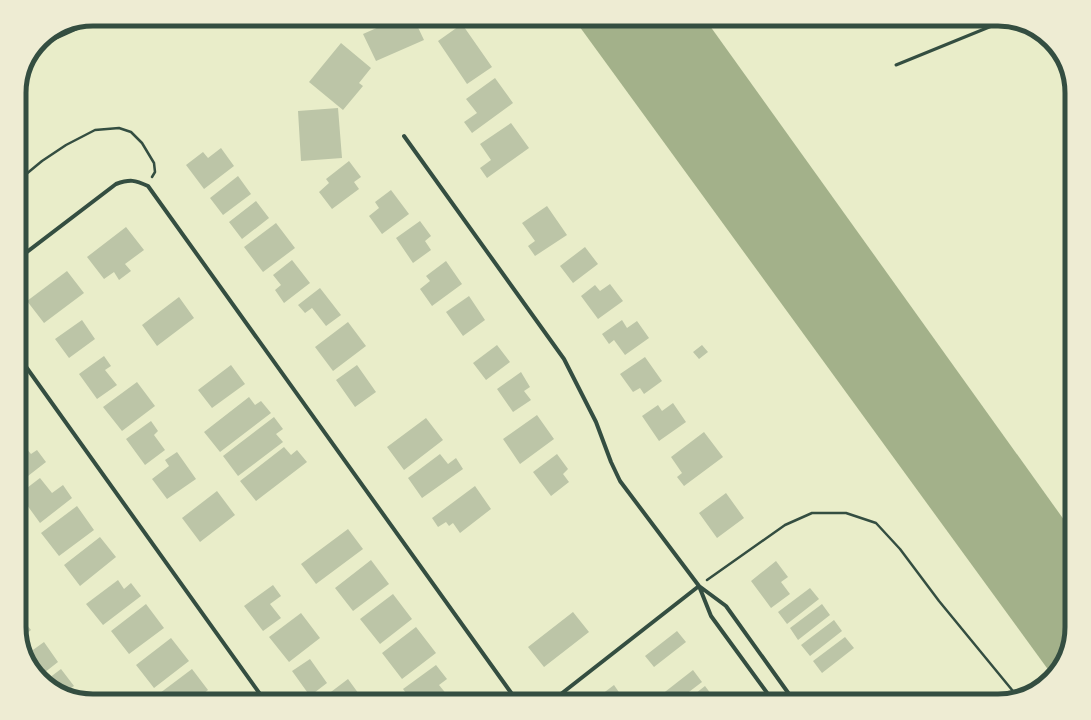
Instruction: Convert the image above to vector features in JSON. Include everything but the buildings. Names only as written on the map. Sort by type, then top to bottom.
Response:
[{"type":"street","points":[[404,136],[564,359],[596,422],[620,481],[699,586],[711,616],[767,694]]},
{"type":"street","points":[[26,253],[116,184],[127,180],[148,186],[512,694]]},
{"type":"street","points":[[26,367],[260,694]]},
{"type":"street","points":[[699,586],[726,606],[789,694]]},
{"type":"street","points":[[561,694],[699,586]]},
{"type":"lane","points":[[896,65],[992,26]]},
{"type":"path","points":[[26,174],[42,161],[66,145],[95,130],[119,128],[131,132],[142,143],[154,163],[155,172],[148,186]]},
{"type":"path","points":[[699,586],[785,525],[812,513],[846,513],[876,523],[900,549],[939,601],[1014,692]]},
{"type":"shaded area","points":[[579,26],[710,26],[1065,521],[1065,627],[1058,657],[1049,670]]}]
